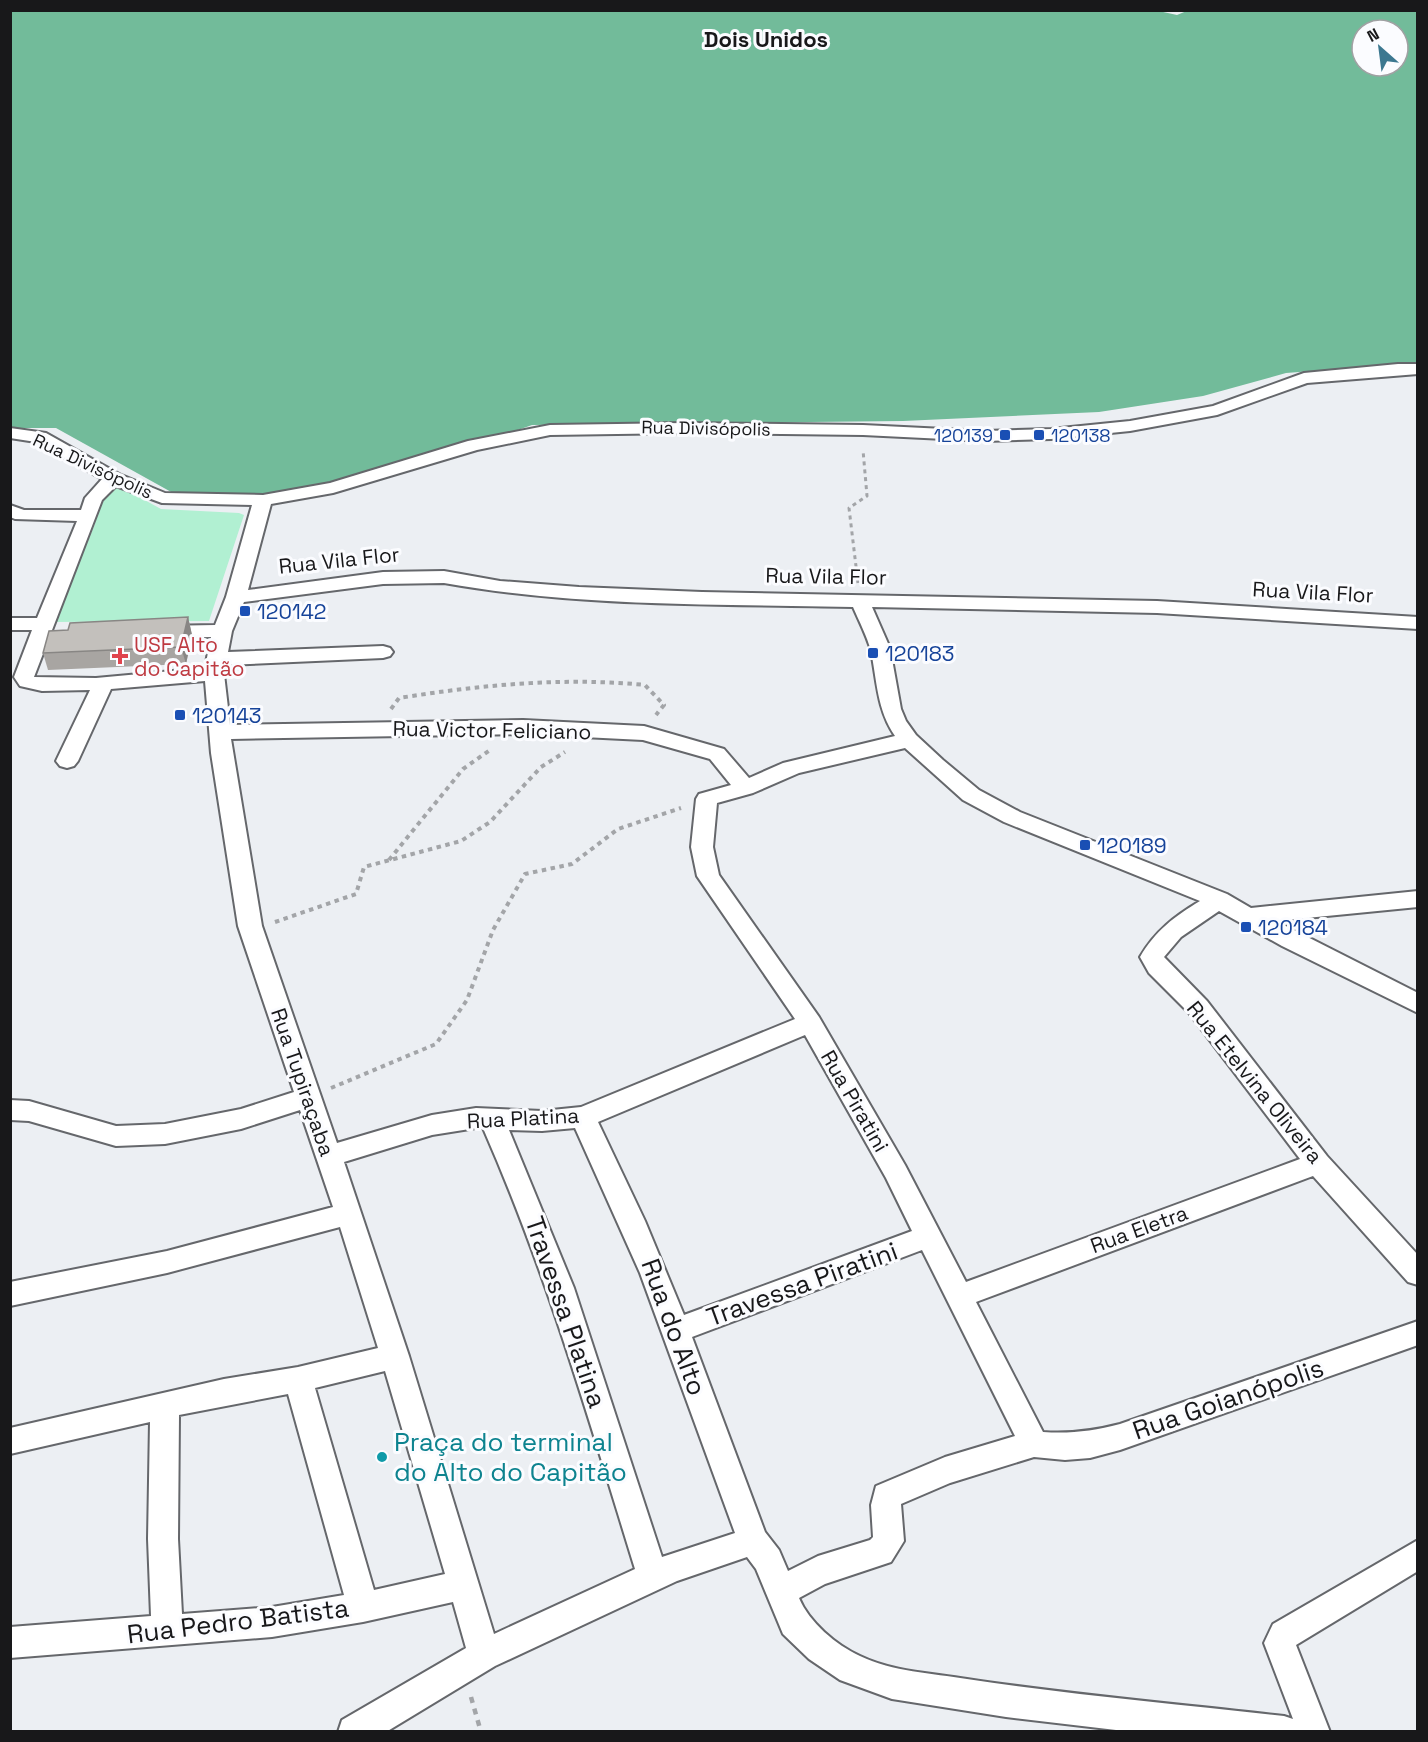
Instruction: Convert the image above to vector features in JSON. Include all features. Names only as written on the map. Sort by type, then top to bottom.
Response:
[{"type":"street","name":"Rua Divisópolis","points":[[10,433],[40,437],[113,478],[162,498],[263,500],[333,488],[474,445],[550,430],[684,428],[863,430],[985,436],[1051,434],[1130,426],[1217,410],[1304,378],[1418,369]]},
{"type":"street","points":[[28,681],[43,629],[94,498],[113,478]]},
{"type":"street","name":"Rua Tupiraçaba","points":[[263,500],[236,597],[222,631],[215,667],[220,732],[241,875],[252,930],[395,1356],[484,1656]]},
{"type":"street","points":[[10,510],[21,515],[87,516]]},
{"type":"street","name":"Rua Vila Flor","points":[[236,597],[312,585],[406,576],[444,577],[500,586],[570,592],[702,598],[1157,607],[1418,623]]},
{"type":"street","points":[[860,601],[880,648],[893,716],[909,740],[971,795],[1012,816],[1219,900],[1418,1004]]},
{"type":"street","points":[[10,624],[64,634]]},
{"type":"street","points":[[143,633],[222,631]]},
{"type":"street","points":[[10,692],[28,681],[104,683],[215,667],[383,652]]},
{"type":"street","points":[[67,761],[104,683]]},
{"type":"street","name":"Rua Victor Feliciano","points":[[220,732],[523,727],[644,733],[717,754],[745,788]]},
{"type":"street","points":[[706,799],[745,788],[791,768],[825,758],[909,740]]},
{"type":"street","name":"Rua Piratini","points":[[706,799],[702,848],[708,876],[810,1023],[896,1172],[1034,1444]]},
{"type":"street","points":[[1248,916],[1418,899]]},
{"type":"street","name":"Rua Etelvina Oliveira","points":[[1219,900],[1179,926],[1157,947],[1152,957],[1158,967],[1198,1007],[1318,1163],[1418,1274]]},
{"type":"street","name":"Rua Platina","points":[[329,1156],[432,1125],[476,1118],[542,1121],[583,1117],[810,1023]]},
{"type":"street","points":[[10,1110],[29,1111],[116,1136],[146,1135],[165,1134],[241,1119],[308,1097]]},
{"type":"street","name":"Rua do Alto","points":[[583,1117],[613,1174],[639,1235],[753,1541],[768,1560],[794,1623],[820,1648],[851,1669],[892,1683],[1006,1701],[1284,1731]]},
{"type":"street","name":"Travessa Platina","points":[[492,1119],[520,1178],[548,1248],[653,1577]]},
{"type":"street","name":"Rua Eletra","points":[[958,1296],[1318,1163]]},
{"type":"street","points":[[10,1294],[167,1262],[349,1214]]},
{"type":"street","name":"Travessa Piratini","points":[[675,1330],[929,1236]]},
{"type":"street","name":"Rua Goianópolis","points":[[1034,1444],[1065,1447],[1120,1437],[1418,1333]]},
{"type":"street","points":[[10,1441],[224,1392],[298,1380],[395,1356]]},
{"type":"street","points":[[298,1380],[363,1607]]},
{"type":"street","points":[[165,1406],[163,1539],[167,1631]]},
{"type":"street","points":[[781,1591],[818,1571],[880,1552],[889,1540],[887,1496],[945,1471],[1034,1444]]},
{"type":"street","points":[[354,1731],[484,1656],[671,1568],[753,1541]]},
{"type":"street","points":[[1314,1731],[1282,1652],[1280,1643],[1284,1635],[1418,1554]]},
{"type":"street","name":"Rua Pedro Batista","points":[[10,1643],[272,1622],[363,1607],[464,1585]]},
{"type":"path","points":[[860,601],[849,508],[867,496],[863,430]]},
{"type":"path","points":[[378,729],[399,698],[465,687],[601,680],[645,685],[664,705],[644,733]]},
{"type":"path","points":[[388,861],[463,769],[523,727]]},
{"type":"path","points":[[252,930],[356,894],[364,867],[461,841],[490,822],[541,766],[573,747],[611,731]]},
{"type":"path","points":[[308,1097],[436,1044],[467,1000],[493,930],[525,874],[572,864],[618,829],[706,799]]},
{"type":"green space","points":[[1154,10],[1177,15],[1189,10],[1417,11],[1417,363],[1286,373],[1203,396],[1099,412],[903,421],[532,425],[394,474],[297,499],[182,498],[56,428],[11,428],[11,11]]},
{"type":"green space","points":[[119,486],[161,509],[244,515],[209,621],[53,622],[95,524],[98,503],[112,489]]},
{"type":"building","points":[[188,617],[181,647],[43,653],[49,631],[68,630],[70,623]]},
{"type":"place","name":"120139","points":[[1005,435]]},
{"type":"place","name":"120138","points":[[1039,435]]},
{"type":"place","name":"120142","points":[[245,611]]},
{"type":"place","name":"120183","points":[[873,653]]},
{"type":"place","name":"USF Alto do Capitão","points":[[120,656]]},
{"type":"place","name":"120143","points":[[180,715]]},
{"type":"place","name":"120189","points":[[1085,845]]},
{"type":"place","name":"120184","points":[[1246,927]]},
{"type":"place","name":"Praça do terminal do Alto do Capitão","points":[[382,1457]]},
{"type":"district","name":"Dois Unidos","points":[[766,39]]}]
